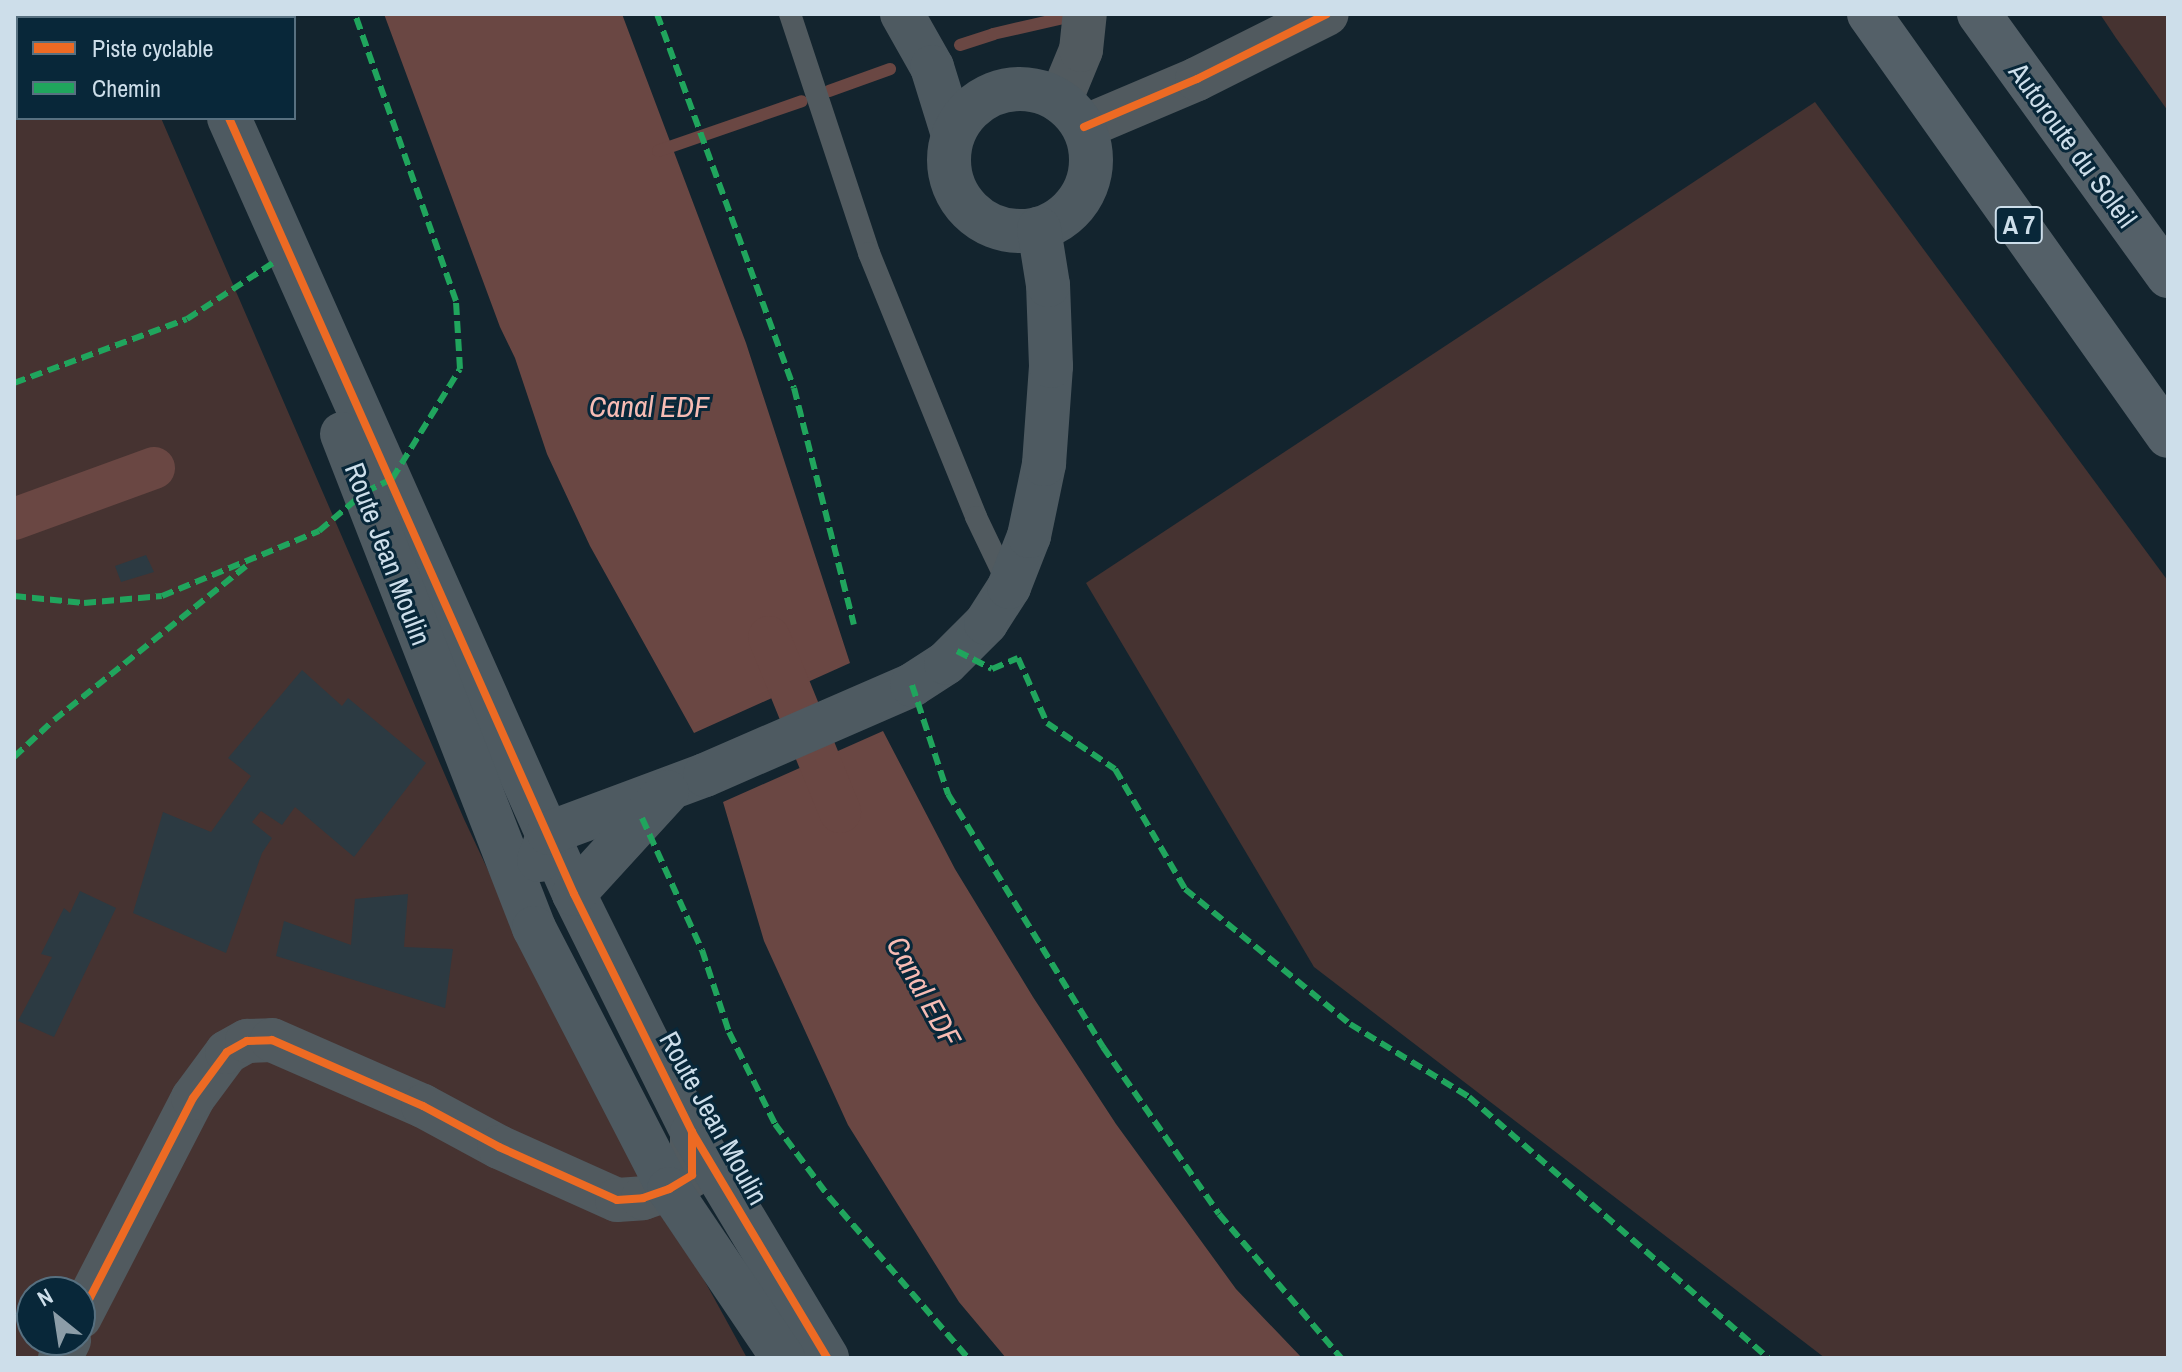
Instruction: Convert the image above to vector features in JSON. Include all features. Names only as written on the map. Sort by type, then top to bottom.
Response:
[{"type":"highway","name":"A 7","points":[[1869,14],[2168,436]]},
{"type":"highway","name":"Autoroute du Soleil","points":[[1979,14],[2168,276]]},
{"type":"main road","points":[[902,14],[932,67],[953,135]]},
{"type":"main road","points":[[932,67],[988,97]]},
{"type":"main road","points":[[1020,88],[1041,91],[1072,114],[1090,147],[1091,168],[1086,188],[1075,206],[1058,220],[1039,229],[1017,231],[995,227],[976,216],[961,200],[951,179],[948,158],[953,135],[964,116],[988,97],[1020,88]]},
{"type":"main road","name":"Route Jean Moulin","points":[[223,120],[534,928],[783,1358]]},
{"type":"main road","points":[[230,120],[544,846],[533,878],[534,928]]},
{"type":"main road","points":[[544,846],[882,701],[946,663],[986,623],[1009,587],[1029,536],[1044,464],[1051,366],[1048,285],[1039,229]]},
{"type":"main road","points":[[415,624],[512,820],[544,846]]},
{"type":"main road","points":[[574,894],[688,782]]},
{"type":"main road","name":"Route Jean Moulin","points":[[544,846],[574,894],[692,1132],[827,1358]]},
{"type":"street","points":[[1085,14],[1072,114],[1197,79],[1327,14]]},
{"type":"street","points":[[96,1286],[193,1098],[227,1052],[247,1041],[272,1040],[423,1106],[499,1147],[617,1200],[643,1198],[680,1182]]},
{"type":"street","points":[[680,1182],[692,1132]]},
{"type":"street","points":[[680,1182],[820,1358]]},
{"type":"lane","points":[[790,14],[869,253],[976,517],[1009,587]]},
{"type":"shaded area","points":[[14,14],[117,14],[16,16],[16,120],[162,120],[464,819],[543,987],[747,1358],[14,1358]]},
{"type":"shaded area","points":[[2100,14],[2168,14],[2168,111],[2116,38]]},
{"type":"shaded area","points":[[1815,102],[2168,581],[2168,1358],[1825,1358],[1314,967],[1086,583]]},
{"type":"water","name":"Canal EDF","points":[[384,14],[622,14],[746,343],[850,663],[694,733],[590,546],[547,454],[515,358],[500,327]]},
{"type":"water","name":"Canal EDF","points":[[883,731],[955,869],[1116,1124],[1236,1289],[1302,1358],[1006,1358],[959,1302],[848,1125],[764,941],[723,802]]},
{"type":"building","points":[[146,555],[154,572],[121,582],[115,566]]},
{"type":"building","points":[[302,670],[342,706],[348,698],[426,763],[354,857],[295,807],[282,825],[261,811],[252,822],[272,838],[262,853],[226,953],[133,913],[163,812],[211,832],[251,776],[228,758]]},
{"type":"building","points":[[80,891],[116,908],[54,1037],[18,1021],[52,957],[41,954],[64,908],[70,913]]},
{"type":"building","points":[[408,894],[404,947],[453,949],[445,1008],[276,956],[284,921],[351,945],[355,899]]},
{"type":"waterway","points":[[960,45],[1067,17]]},
{"type":"waterway","points":[[829,91],[890,69]]},
{"type":"waterway","points":[[658,151],[802,101]]},
{"type":"waterway","points":[[14,519],[154,468]]},
{"type":"waterway","name":"Canal EDF","points":[[769,637],[840,812]]},
{"type":"marked path","points":[[14,596],[84,603],[162,596],[319,531],[365,492],[392,479],[460,369],[456,301],[355,14]]},
{"type":"marked path","points":[[657,14],[794,388],[854,625]]},
{"type":"marked path","points":[[14,383],[187,319],[276,261]]},
{"type":"marked path","points":[[14,757],[54,720],[246,566]]},
{"type":"marked path","points":[[957,651],[992,669],[1018,658],[1047,723],[1115,769],[1185,889],[1350,1024],[1469,1097],[1768,1358]]},
{"type":"marked path","points":[[912,685],[948,794],[1103,1047],[1219,1214],[1341,1358]]},
{"type":"marked path","points":[[642,818],[702,950],[729,1032],[775,1124],[829,1197],[968,1358]]},
{"type":"cycle path","points":[[1084,127],[1197,79],[1327,14]]},
{"type":"cycle path","points":[[230,120],[574,894],[692,1132],[827,1358]]},
{"type":"cycle path","points":[[96,1286],[193,1098],[227,1052],[247,1041],[272,1040],[423,1106],[499,1147],[617,1200],[643,1198],[669,1189],[692,1175],[692,1132]]}]
